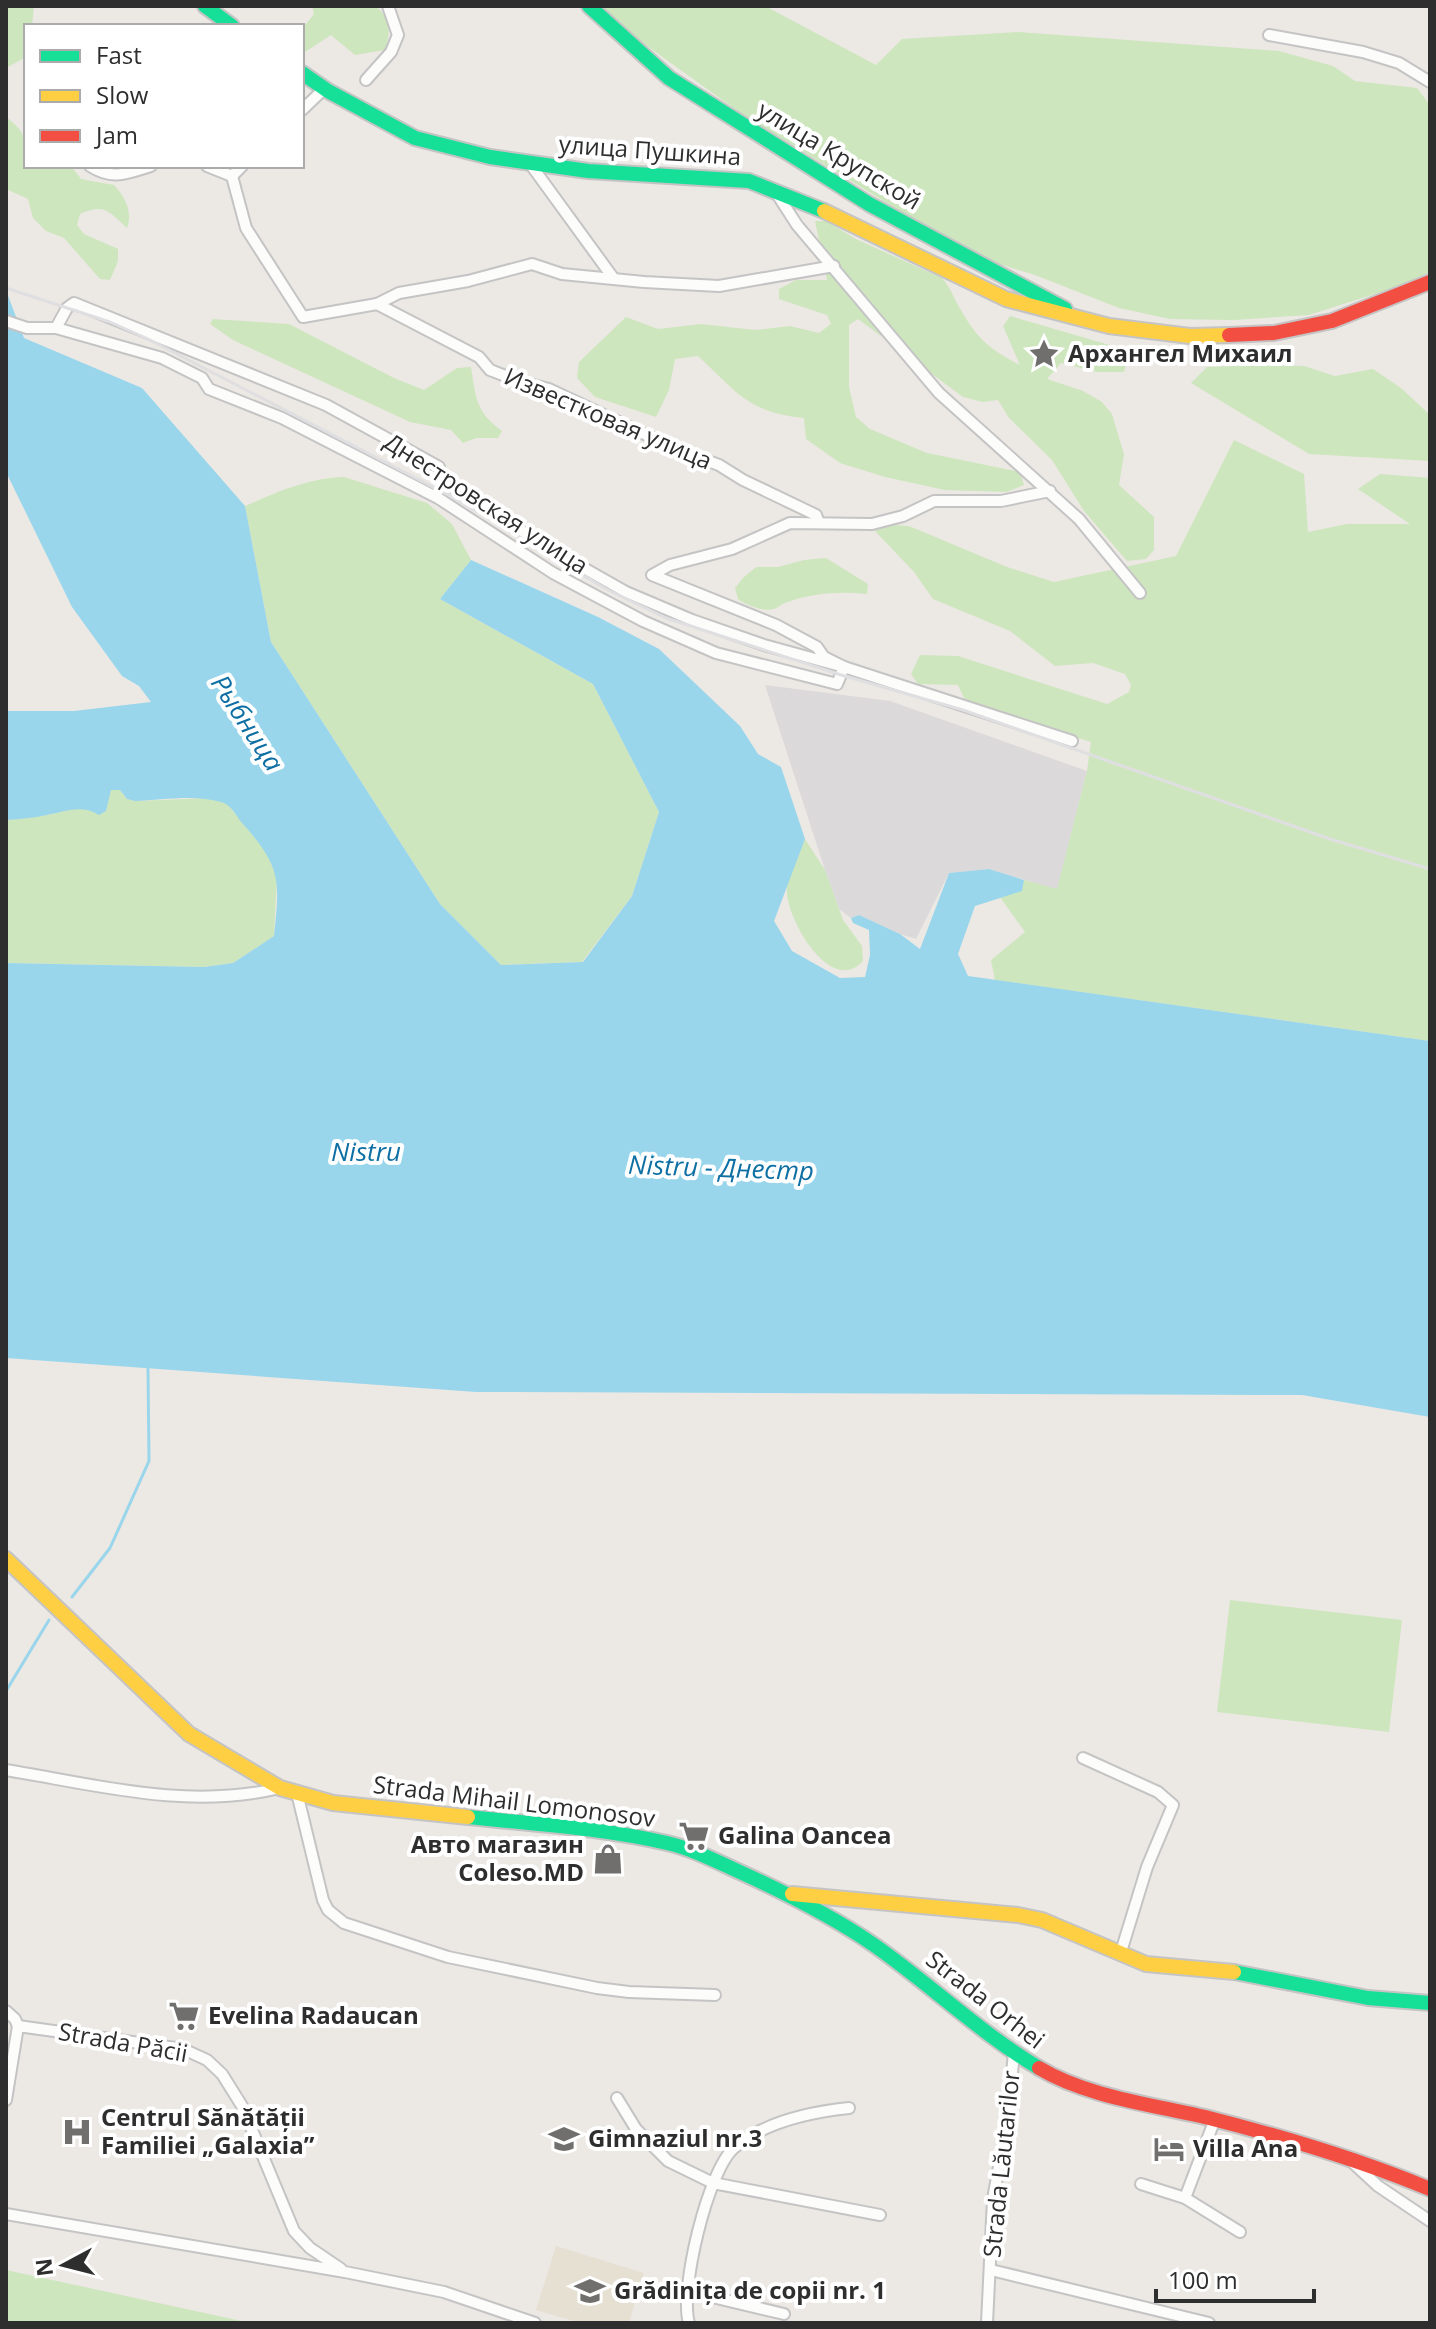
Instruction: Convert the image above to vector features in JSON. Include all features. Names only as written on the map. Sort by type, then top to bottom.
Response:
[{"type":"main road","points":[[205,6],[229,24]]},
{"type":"main road","name":"улица Крупской","points":[[589,6],[669,78],[869,204],[1083,319]]},
{"type":"main road","name":"улица Пушкина","points":[[304,74],[415,138],[530,163],[634,174],[735,178],[774,189],[986,290],[1031,307],[1143,332],[1190,336],[1274,333],[1332,321],[1430,282]]},
{"type":"main road","points":[[6,1559],[189,1734],[280,1788]]},
{"type":"main road","name":"Strada Mihail Lomonosov","points":[[280,1788],[348,1805],[587,1829],[646,1839],[700,1853],[789,1894],[1018,1915],[1061,1928],[1120,1955],[1163,1967],[1251,1974],[1368,1998],[1430,2003]]},
{"type":"main road","name":"Strada Orhei","points":[[789,1894],[893,1957],[1014,2053],[1050,2075],[1079,2087],[1215,2119],[1343,2155],[1430,2189]]},
{"type":"street","points":[[366,80],[391,52],[398,35],[388,6]]},
{"type":"street","points":[[1269,35],[1363,52],[1399,63],[1430,82]]},
{"type":"street","points":[[304,108],[325,88]]},
{"type":"street","points":[[530,163],[614,279]]},
{"type":"street","points":[[93,168],[121,177],[146,168]]},
{"type":"street","points":[[212,168],[232,176]]},
{"type":"street","points":[[232,176],[240,168]]},
{"type":"street","points":[[232,176],[246,228],[303,317],[377,304],[399,293],[468,281],[532,264],[562,274],[719,286],[834,266]]},
{"type":"street","points":[[774,189],[797,225],[939,393],[1079,519],[1140,593]]},
{"type":"street","name":"Днестровская улица","points":[[56,328],[67,308],[74,303],[326,405],[439,467],[442,480],[545,546],[626,592],[692,620],[1072,741]]},
{"type":"street","name":"Известковая улица","points":[[377,304],[479,357],[490,370],[549,389],[676,449],[719,465],[816,515],[819,523]]},
{"type":"street","points":[[6,321],[27,328],[56,328],[162,358],[202,378],[209,389],[282,418],[438,498],[553,573],[643,621],[716,653],[837,684],[844,667],[824,657],[817,647],[776,625],[652,575],[670,565],[732,549],[790,523],[872,524],[903,516],[934,501],[1001,501],[1050,491]]},
{"type":"street","points":[[1083,1758],[1158,1792],[1173,1805],[1147,1867],[1120,1955]]},
{"type":"street","name":"Strada Mihail Lomonosov","points":[[6,1770],[168,1796],[237,1797],[280,1788]]},
{"type":"street","points":[[297,1793],[323,1900],[328,1910],[344,1923],[448,1957],[597,1988],[715,1995]]},
{"type":"street","points":[[6,2011],[18,2026],[6,2095]]},
{"type":"street","name":"Strada Păcii","points":[[18,2026],[183,2049],[207,2060],[222,2074],[242,2106],[294,2231],[310,2248],[345,2272]]},
{"type":"street","name":"Strada Lăutarilor","points":[[987,2323],[993,2199],[1007,2123],[1014,2053]]},
{"type":"street","points":[[617,2098],[636,2129],[668,2161],[713,2183],[880,2215]]},
{"type":"street","points":[[689,2323],[687,2291],[692,2255],[713,2183],[732,2149],[759,2132],[795,2118],[849,2108]]},
{"type":"street","points":[[1185,2198],[1215,2119]]},
{"type":"street","name":"Strada Orhei","points":[[1343,2155],[1378,2186],[1430,2221]]},
{"type":"street","points":[[1141,2184],[1185,2198],[1240,2232]]},
{"type":"street","name":"Strada Păcii","points":[[6,2214],[444,2292],[535,2323]]},
{"type":"street","points":[[991,2270],[1209,2323]]},
{"type":"street","points":[[687,2291],[784,2314]]},
{"type":"shaded area","points":[[765,685],[890,701],[1087,771],[1057,890],[989,869],[949,873],[916,939],[859,915],[851,918],[839,909]]},
{"type":"shaded area","name":"Grădinița de copii nr. 1","points":[[556,2246],[644,2273],[629,2323],[580,2323],[536,2310]]},
{"type":"green space","points":[[6,6],[34,6],[32,24],[24,24],[24,58],[6,68]]},
{"type":"green space","points":[[312,6],[376,6],[385,16],[388,26],[385,50],[355,55],[331,35],[304,53],[304,26],[314,14]]},
{"type":"green space","points":[[601,6],[765,6],[876,65],[902,39],[1018,32],[1279,51],[1333,66],[1355,81],[1417,88],[1430,105],[1430,272],[1400,286],[1309,315],[1234,320],[1170,319],[1119,308],[1035,275],[973,256],[739,112],[629,33]]},
{"type":"green space","points":[[6,117],[24,138],[24,168],[73,168],[81,179],[114,185],[127,205],[127,228],[111,213],[101,209],[80,214],[77,225],[84,234],[118,249],[118,261],[110,280],[100,279],[64,238],[46,231],[33,218],[28,199],[6,189]]},
{"type":"green space","points":[[815,221],[826,221],[856,239],[942,278],[979,336],[993,349],[1020,365],[1003,326],[1010,316],[1113,346],[1127,362],[1124,372],[1097,372],[1061,363],[1047,379],[1083,391],[1102,402],[1112,414],[1124,454],[1119,485],[1154,517],[1154,550],[1146,559],[1127,561],[1084,511],[1052,460],[1009,418],[998,400],[983,402],[963,397],[858,319],[849,325],[849,387],[856,417],[870,429],[927,453],[1020,472],[1024,485],[1007,492],[945,490],[840,463],[806,439],[804,418],[769,411],[744,398],[698,356],[675,359],[669,390],[656,417],[595,397],[577,378],[579,362],[626,317],[658,329],[701,324],[755,330],[790,326],[819,333],[831,324],[827,315],[779,299],[779,289],[796,280],[827,280]]},
{"type":"green space","points":[[213,319],[289,324],[424,390],[457,368],[471,367],[482,411],[502,431],[498,438],[476,438],[463,443],[451,430],[410,422],[233,340],[210,324]]},
{"type":"green space","points":[[1304,366],[1335,376],[1373,369],[1401,388],[1430,415],[1430,461],[1309,454],[1191,383],[1207,367]]},
{"type":"green space","points":[[1234,440],[1304,474],[1308,532],[1347,524],[1410,524],[1358,489],[1380,474],[1430,478],[1430,1041],[995,980],[991,960],[1025,932],[1000,897],[1021,891],[1024,880],[1057,889],[1087,771],[1091,742],[973,705],[964,698],[958,685],[918,684],[911,674],[920,655],[958,656],[1107,704],[1129,692],[1131,685],[1125,674],[1093,663],[1055,666],[1010,631],[933,599],[914,572],[874,530],[892,525],[909,526],[1007,567],[1054,582],[1176,556]]},
{"type":"green space","points":[[344,477],[427,503],[452,524],[471,560],[440,599],[593,684],[659,812],[632,896],[582,962],[501,965],[440,904],[271,642],[245,506],[305,483]]},
{"type":"green space","points":[[826,558],[868,584],[867,594],[815,595],[770,610],[745,604],[738,599],[735,588],[756,567],[778,567]]},
{"type":"green space","points":[[110,790],[120,790],[127,799],[135,801],[208,798],[226,803],[265,848],[277,877],[274,936],[233,963],[204,967],[6,963],[6,820],[77,808],[106,811]]},
{"type":"green space","points":[[805,839],[825,870],[843,920],[862,946],[863,961],[850,970],[837,969],[823,961],[811,948],[793,915],[787,886]]},
{"type":"green space","points":[[1230,1600],[1402,1620],[1389,1732],[1217,1712]]},
{"type":"green space","points":[[6,2270],[251,2323],[6,2323]]},
{"type":"water","name":"Nistru","points":[[6,283],[24,338],[142,388],[245,506],[271,642],[440,904],[501,965],[583,962],[632,896],[659,812],[593,684],[440,599],[471,560],[598,617],[659,649],[740,726],[758,754],[781,767],[805,839],[774,921],[792,951],[840,978],[865,977],[870,955],[869,930],[853,923],[851,918],[859,915],[900,934],[920,949],[949,873],[989,869],[1024,880],[1022,891],[975,906],[958,954],[968,976],[1430,1041],[1430,1417],[1302,1395],[476,1392],[6,1358],[6,963],[204,967],[233,963],[274,936],[277,887],[271,863],[264,851],[230,808],[221,802],[189,798],[135,801],[127,799],[120,790],[111,790],[106,811],[99,815],[80,809],[6,820],[6,711],[74,711],[151,702],[139,686],[122,676],[72,607],[6,472]]},
{"type":"waterway","points":[[72,1597],[110,1548],[149,1461],[148,1369]]},
{"type":"waterway","points":[[6,1691],[49,1620]]},
{"type":"railway","points":[[6,288],[110,322],[148,339],[456,499],[606,589],[666,618],[841,675],[963,710],[1330,839],[1430,869]]},
{"type":"traffic: fast","points":[[205,6],[229,24]]},
{"type":"traffic: fast","points":[[589,6],[669,78],[869,204],[1065,309]]},
{"type":"traffic: fast","points":[[304,74],[328,91],[415,138],[490,157],[588,171],[749,181],[824,211]]},
{"type":"traffic: fast","points":[[468,1817],[618,1834],[667,1843],[704,1856],[792,1897],[858,1934],[996,2040],[1039,2068]]},
{"type":"traffic: fast","points":[[1234,1972],[1368,1998],[1430,2003]]},
{"type":"traffic: slow","points":[[824,211],[1006,299],[1109,326],[1190,336],[1229,335]]},
{"type":"traffic: slow","points":[[6,1559],[189,1734],[280,1788],[333,1803],[468,1817]]},
{"type":"traffic: slow","points":[[792,1894],[1018,1915],[1042,1920],[1146,1964],[1234,1972]]},
{"type":"traffic: jam","points":[[1229,335],[1274,333],[1332,321],[1430,282]]},
{"type":"traffic: jam","points":[[1039,2068],[1100,2093],[1293,2141],[1430,2189]]},
{"type":"place","name":"Архангел Михаил","points":[[1044,354]]},
{"type":"place","name":"Galina Oancea","points":[[694,1836]]},
{"type":"place","name":"Авто магазин Coleso.MD","points":[[608,1859]]},
{"type":"place","name":"Evelina Radaucan","points":[[184,2016]]},
{"type":"place","name":"Centrul Sănătății Familiei „Galaxia”","points":[[77,2132]]},
{"type":"place","name":"Gimnaziul nr.3","points":[[564,2139]]},
{"type":"place","name":"Villa Ana","points":[[1169,2149]]},
{"type":"place","name":"Grădinița de copii nr. 1","points":[[590,2291]]},
{"type":"water label","name":"Рыбница","points":[[247,723]]},
{"type":"water label","name":"Nistru - Днестр","points":[[721,1168]]}]
